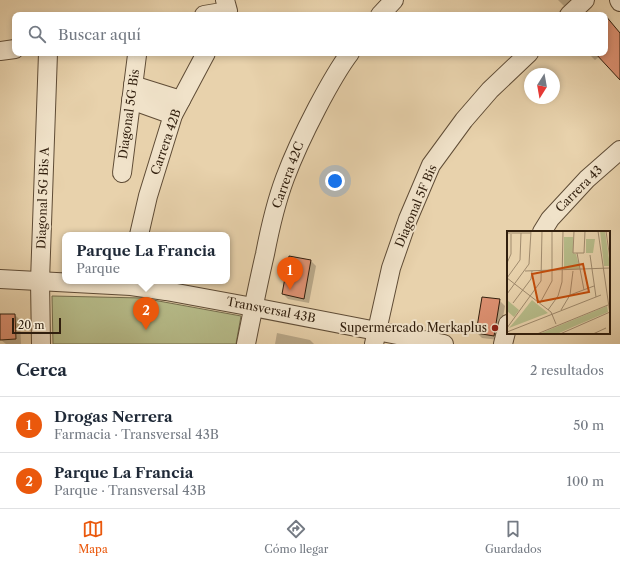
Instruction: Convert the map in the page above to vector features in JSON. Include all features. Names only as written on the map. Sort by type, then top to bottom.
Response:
[{"type":"street","points":[[383,12],[394,0]]},
{"type":"street","points":[[572,12],[585,0]]},
{"type":"street","points":[[212,12],[228,6]]},
{"type":"street","points":[[0,51],[12,49]]},
{"type":"street","name":"Diagonal 5G Bis A","points":[[41,344],[40,281],[48,56]]},
{"type":"street","name":"Diagonal 5G Bis","points":[[122,173],[138,56]]},
{"type":"street","name":"Carrera 42B","points":[[140,232],[148,196],[177,108],[204,56]]},
{"type":"street","name":"Carrera 42C","points":[[246,344],[272,223],[285,177],[303,136],[326,91],[348,56]]},
{"type":"street","name":"Diagonal 5F Bis","points":[[375,337],[391,268],[408,219],[432,165],[464,120],[490,90],[526,56]]},
{"type":"street","points":[[132,92],[177,108]]},
{"type":"street","name":"Carrera 43","points":[[543,231],[550,219],[587,179],[620,150]]},
{"type":"street","name":"Transversal 43B","points":[[0,279],[62,281]]},
{"type":"street","name":"Transversal 43B","points":[[135,284],[253,307],[375,337],[444,344]]},
{"type":"street","points":[[503,344],[507,328]]},
{"type":"green space","points":[[52,296],[142,298],[241,316],[236,344],[53,344]]},
{"type":"building","points":[[608,19],[620,33],[620,80],[598,56],[608,56]]},
{"type":"building","points":[[289,256],[311,260],[304,299],[282,294]]},
{"type":"building","points":[[482,297],[500,299],[494,336],[476,333]]},
{"type":"building","points":[[0,314],[15,314],[16,339],[0,340]]},
{"type":"place","name":"Drogas Nerrera","points":[[290,290]]},
{"type":"place","name":"Supermercado Merkaplus","points":[[495,328]]},
{"type":"place","name":"Parque La Francia","points":[[146,330]]}]
